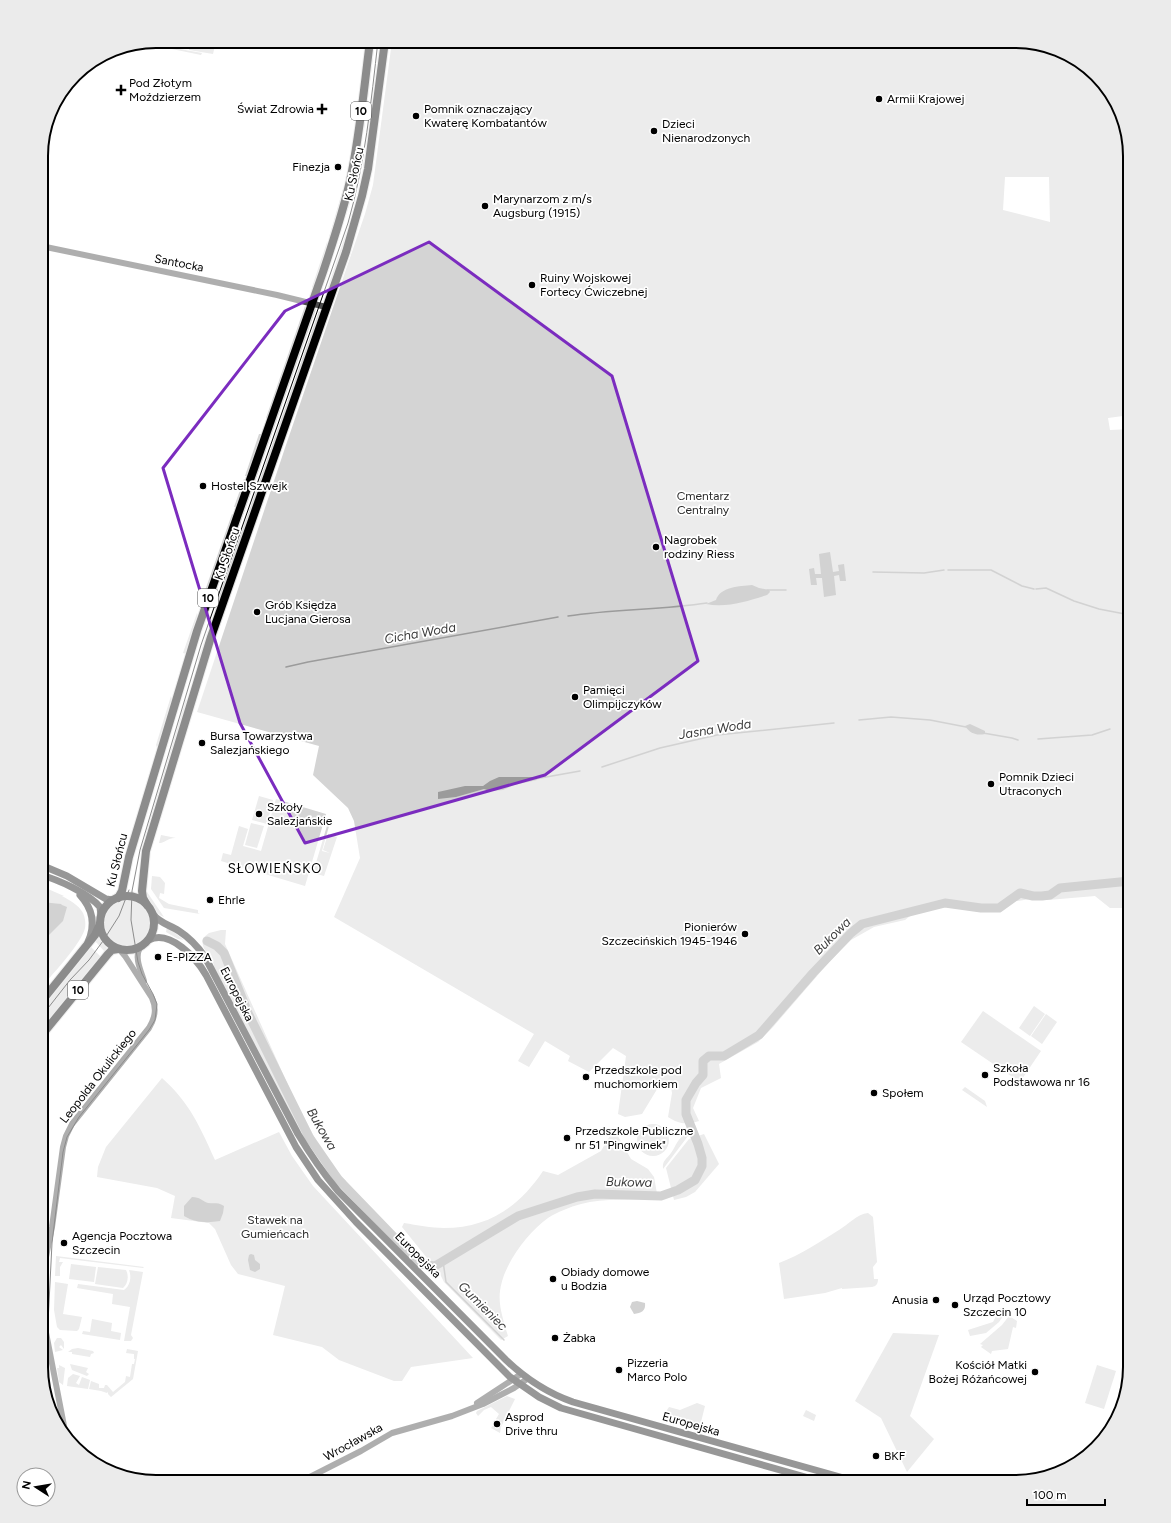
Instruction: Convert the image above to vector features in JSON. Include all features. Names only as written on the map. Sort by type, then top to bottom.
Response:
[{"type":"main road","name":"Ku Słońcu","points":[[115,899],[122,891],[127,862],[196,632],[333,242],[350,180],[358,138],[369,48]]},
{"type":"main road","name":"Ku Słońcu","points":[[147,905],[142,891],[146,856],[169,773],[209,642],[350,237],[365,183],[373,138],[384,48]]},
{"type":"main road","points":[[48,868],[67,876],[106,899],[133,897],[141,900],[147,905]]},
{"type":"main road","points":[[48,878],[72,888],[97,903],[101,908],[100,930],[105,939],[111,945],[119,949],[130,951],[140,948],[149,940],[154,927],[153,914]]},
{"type":"main road","points":[[72,888],[86,902],[92,916],[92,931],[86,946]]},
{"type":"main road","name":"10","points":[[48,993],[97,933],[100,919],[105,907],[115,899]]},
{"type":"main road","name":"10","points":[[147,905],[153,914]]},
{"type":"main road","name":"Europejska","points":[[153,914],[159,921],[177,930],[188,938],[205,957],[298,1134],[328,1179],[362,1215],[524,1376],[547,1391],[573,1402],[833,1475]]},
{"type":"main road","name":"Europejska","points":[[149,940],[157,937],[164,938],[183,949],[195,960],[206,975],[296,1147],[318,1180],[356,1222],[520,1385],[545,1401],[566,1409],[798,1475]]},
{"type":"main road","name":"10","points":[[48,1027],[108,954],[112,950],[119,949]]},
{"type":"street","name":"Santocka","points":[[48,247],[312,302]]},
{"type":"street","points":[[312,302],[326,307]]},
{"type":"street","name":"Leopolda Okulickiego","points":[[140,948],[137,958],[148,992]]},
{"type":"street","name":"Leopolda Okulickiego","points":[[48,1247],[63,1147],[66,1136],[75,1120],[151,1024],[154,1015],[155,1008],[153,1000],[119,949]]},
{"type":"street","name":"Leopolda Okulickiego","points":[[48,1343],[63,1423]]},
{"type":"street","points":[[470,1409],[513,1379],[524,1376]]},
{"type":"street","points":[[470,1409],[490,1401],[520,1385],[524,1376]]},
{"type":"street","name":"Wrocławska","points":[[314,1475],[392,1433],[452,1416],[470,1409]]},
{"type":"highlighted area","points":[[429,242],[612,376],[698,661],[545,775],[305,843],[240,723],[163,468],[285,311]]},
{"type":"green space","points":[[167,48],[202,53],[201,55]]},
{"type":"green space","points":[[189,48],[214,48],[213,54],[189,50]]},
{"type":"green space","points":[[371,48],[374,48],[364,130],[361,130]]},
{"type":"green space","points":[[379,48],[382,48],[366,166],[363,166]]},
{"type":"green space","name":"Cmentarz Centralny","points":[[391,48],[1023,48],[1057,56],[1069,62],[1092,79],[1112,108],[1122,141],[1123,156],[1123,416],[1108,418],[1110,430],[1123,429],[1123,908],[1110,908],[1095,896],[1048,900],[1008,900],[997,906],[981,908],[945,903],[919,909],[905,920],[874,927],[851,940],[830,961],[773,1027],[758,1042],[719,1064],[721,1078],[701,1088],[693,1108],[699,1121],[690,1123],[679,1122],[668,1117],[672,1093],[671,1087],[662,1081],[642,1114],[625,1117],[618,1114],[626,1056],[613,1048],[589,1072],[568,1061],[570,1056],[545,1041],[529,1067],[518,1061],[534,1034],[334,917],[360,858],[354,821],[348,808],[313,775],[319,746],[197,712],[365,214],[373,185]],"holes":[[[1005,177],[1049,177],[1050,222],[1003,210]]]},
{"type":"green space","points":[[343,189],[345,190],[333,234],[329,237]]},
{"type":"green space","points":[[350,191],[353,192],[349,206],[321,292],[318,291]]},
{"type":"green space","points":[[346,233],[348,234],[328,294],[326,293]]},
{"type":"green space","points":[[327,242],[328,247],[314,289],[312,287]]},
{"type":"green space","points":[[305,306],[306,311],[269,417],[266,418]]},
{"type":"green space","points":[[316,309],[211,606],[313,310]]},
{"type":"green space","points":[[319,311],[321,314],[219,606],[215,608]]},
{"type":"green space","points":[[259,434],[262,434],[247,476],[245,476]]},
{"type":"green space","points":[[244,479],[246,481],[238,506],[234,507]]},
{"type":"green space","points":[[232,514],[234,516],[206,598],[201,602]]},
{"type":"green space","points":[[197,613],[198,619],[186,654],[183,653]]},
{"type":"green space","points":[[212,619],[213,621],[200,661],[198,660]]},
{"type":"green space","points":[[171,696],[172,700],[158,750],[156,745]]},
{"type":"green space","points":[[186,699],[188,702],[147,838],[145,837]]},
{"type":"green space","points":[[259,796],[273,800],[267,824],[252,820]]},
{"type":"green space","points":[[276,799],[326,814],[305,886],[221,861],[223,853],[231,855],[239,826],[248,829],[243,846],[261,851]]},
{"type":"green space","points":[[329,819],[331,819],[322,851],[330,853],[323,850],[328,834],[337,837],[324,876],[313,873]]},
{"type":"green space","points":[[251,823],[264,826],[257,848],[245,845]]},
{"type":"green space","points":[[161,835],[176,838],[171,838],[159,843]]},
{"type":"green space","points":[[152,876],[160,877],[165,883],[164,894],[160,893],[159,898],[169,904],[198,910],[198,913],[200,914],[164,908],[151,889]]},
{"type":"green space","points":[[48,889],[64,896],[62,896],[71,901],[81,910],[84,916],[85,928],[83,934],[69,955],[48,980]]},
{"type":"green space","points":[[145,891],[147,892],[164,917],[152,906]]},
{"type":"green space","points":[[122,900],[132,900],[144,906],[149,914],[149,932],[144,940],[136,945],[122,946],[114,943],[107,936],[104,928],[104,918],[107,910],[114,903]]},
{"type":"green space","points":[[167,927],[184,940],[178,939],[166,932]]},
{"type":"green space","points":[[226,930],[225,944],[292,1094],[321,1150],[329,1162],[346,1181],[341,1188],[329,1174],[302,1135],[214,968],[212,959],[203,947],[203,938],[209,933]]},
{"type":"green space","points":[[98,937],[107,948],[105,952],[94,940]]},
{"type":"green space","points":[[90,946],[101,957],[48,1023],[48,998]]},
{"type":"green space","points":[[1034,1006],[1045,1014],[1030,1036],[1019,1028]]},
{"type":"green space","points":[[983,1011],[1041,1051],[1020,1082],[961,1042]]},
{"type":"green space","points":[[1046,1014],[1057,1022],[1042,1044],[1031,1036]]},
{"type":"green space","name":"Stawek na Gumieńcach","points":[[162,1078],[172,1087],[187,1106],[199,1126],[215,1160],[279,1132],[292,1156],[313,1186],[473,1358],[411,1367],[402,1381],[394,1381],[339,1360],[322,1347],[273,1335],[285,1286],[238,1274],[231,1265],[215,1229],[209,1223],[171,1218],[175,1196],[157,1188],[97,1177],[98,1167],[106,1147]]},
{"type":"green space","points":[[965,1087],[985,1101],[987,1107],[962,1090]]},
{"type":"green space","points":[[650,1124],[656,1124],[665,1128],[669,1140],[665,1152],[656,1156],[650,1156],[641,1152],[637,1143],[637,1137],[641,1128]]},
{"type":"green space","points":[[615,1131],[631,1159],[648,1169],[654,1177],[658,1199],[590,1202],[568,1208],[548,1218],[540,1224],[517,1250],[502,1281],[500,1302],[508,1336],[501,1340],[444,1282],[440,1274],[402,1227],[404,1223],[444,1228],[475,1224],[488,1219],[513,1205],[534,1184],[543,1171],[558,1175],[601,1151],[611,1134]]},
{"type":"green space","points":[[688,1134],[663,1169],[664,1162],[678,1142],[684,1135]]},
{"type":"green space","points":[[704,1134],[719,1164],[695,1192],[686,1197],[674,1200],[666,1168],[689,1139]]},
{"type":"green space","points":[[868,1213],[873,1217],[877,1262],[873,1267],[874,1279],[878,1279],[876,1285],[872,1287],[842,1288],[825,1293],[784,1299],[779,1263],[810,1248],[857,1217]]},
{"type":"green space","points":[[56,1256],[144,1267],[60,1258],[59,1262],[63,1262],[60,1267],[60,1276],[55,1276]]},
{"type":"green space","points":[[71,1264],[96,1267],[94,1282],[69,1279]]},
{"type":"green space","points":[[98,1267],[126,1270],[128,1280],[125,1286],[123,1288],[95,1284]]},
{"type":"green space","points":[[129,1270],[143,1272],[131,1335],[133,1338],[131,1341],[124,1341],[130,1307],[112,1304],[113,1294],[77,1288],[78,1284],[124,1290],[130,1281]]},
{"type":"green space","points":[[55,1282],[68,1284],[63,1314],[82,1317],[79,1329],[77,1331],[60,1330],[57,1327],[54,1310]]},
{"type":"green space","points":[[1000,1308],[1006,1312],[999,1322],[986,1333],[970,1336],[968,1330],[993,1322]]},
{"type":"green space","points":[[1009,1316],[1017,1321],[1016,1328],[1013,1327],[1008,1349],[992,1351],[991,1354],[981,1347],[983,1345],[980,1344],[1002,1325]]},
{"type":"green space","points":[[92,1319],[112,1323],[111,1331],[121,1333],[120,1340],[82,1334],[83,1331],[90,1332]]},
{"type":"green space","points":[[893,1333],[939,1335],[910,1416],[934,1439],[907,1472],[881,1418],[855,1401]]},
{"type":"green space","points":[[57,1338],[61,1338],[64,1342],[64,1349],[61,1345],[59,1347],[63,1350],[55,1352],[54,1343]]},
{"type":"green space","points":[[78,1348],[93,1351],[94,1353],[91,1354],[90,1357],[68,1352],[72,1349]]},
{"type":"green space","points":[[127,1349],[138,1351],[133,1379],[111,1397],[108,1392],[89,1389],[91,1381],[99,1384],[99,1388],[104,1388],[105,1385],[107,1385],[113,1392],[125,1382],[126,1376],[130,1377],[132,1364],[134,1364],[135,1359],[134,1354],[126,1353]]},
{"type":"green space","points":[[70,1364],[88,1368],[86,1372],[89,1374],[87,1376],[72,1370]]},
{"type":"green space","points":[[59,1365],[65,1368],[63,1385],[59,1382],[57,1368],[59,1368]]},
{"type":"green space","points":[[1097,1365],[1116,1371],[1104,1409],[1085,1403]]},
{"type":"green space","points":[[73,1374],[80,1376],[76,1383],[79,1385],[82,1377],[90,1380],[88,1389],[67,1386],[68,1378]]},
{"type":"green space","points":[[507,1396],[515,1399],[501,1427],[500,1433],[491,1428],[497,1421],[496,1419],[499,1414],[491,1407],[484,1410],[478,1416],[476,1413],[477,1411]]},
{"type":"green space","points":[[697,1403],[705,1406],[700,1426],[663,1416],[669,1407],[680,1410]]},
{"type":"green space","points":[[806,1410],[816,1415],[814,1421],[803,1416]]},
{"type":"shaded area","points":[[830,552],[833,572],[839,571],[838,565],[844,564],[846,581],[840,581],[839,575],[834,576],[836,595],[824,597],[822,578],[816,578],[817,585],[811,585],[809,569],[814,568],[815,574],[821,574],[819,554]]},
{"type":"shaded area","points":[[752,585],[769,590],[770,592],[767,595],[752,600],[737,603],[722,605],[706,604],[716,600],[722,592],[726,590]]},
{"type":"shaded area","points":[[970,724],[985,731],[985,734],[979,735],[971,732],[965,726]]},
{"type":"shaded area","points":[[499,777],[536,777],[537,780],[514,785],[503,790],[490,791],[484,789],[456,797],[438,799],[438,792],[465,786],[483,786]]},
{"type":"shaded area","points":[[48,903],[61,904],[67,907],[63,921],[48,936]]},
{"type":"shaded area","points":[[192,1197],[199,1198],[208,1203],[224,1206],[220,1221],[202,1222],[184,1216],[184,1206]]},
{"type":"shaded area","points":[[249,1255],[254,1255],[255,1260],[260,1264],[260,1269],[255,1272],[250,1270],[248,1260]]},
{"type":"shaded area","points":[[637,1301],[645,1303],[645,1308],[641,1312],[634,1314],[630,1307],[632,1302]]},
{"type":"waterway","name":"Cicha Woda","points":[[873,572],[924,573],[944,570]]},
{"type":"waterway","name":"Cicha Woda","points":[[948,570],[991,570],[1022,586],[1034,589]]},
{"type":"waterway","name":"Cicha Woda","points":[[1036,589],[1046,588],[1074,601],[1099,609],[1123,614]]},
{"type":"waterway","name":"Cicha Woda","points":[[767,590],[786,590]]},
{"type":"waterway","name":"Cicha Woda","points":[[568,616],[707,603]]},
{"type":"waterway","name":"Cicha Woda","points":[[286,667],[558,617]]},
{"type":"waterway","name":"Jasna Woda","points":[[859,720],[891,717],[930,720],[966,727]]},
{"type":"waterway","name":"Jasna Woda","points":[[602,767],[660,748],[717,735],[834,723]]},
{"type":"waterway","name":"Jasna Woda","points":[[1038,739],[1092,735],[1110,729]]},
{"type":"waterway","name":"Jasna Woda","points":[[983,733],[1018,740]]},
{"type":"waterway","name":"Jasna Woda","points":[[535,779],[580,771]]},
{"type":"waterway","name":"Bukowa","points":[[207,941],[217,946],[224,953],[248,1013],[309,1137],[338,1179],[420,1264],[435,1266],[518,1216],[577,1197],[595,1194],[661,1196],[678,1190],[695,1180],[702,1166],[702,1158],[686,1114],[686,1100],[696,1083],[703,1075],[703,1061],[709,1056],[724,1056],[759,1035],[813,973],[851,933],[862,924],[945,903],[981,908],[999,908],[1020,893],[1033,896],[1042,896],[1050,895],[1060,888],[1123,882]]},
{"type":"waterway","name":"Gumieniec","points":[[443,1261],[446,1282],[504,1340]]},
{"type":"tram line","points":[[48,1323],[52,1243],[63,1152],[67,1137],[79,1117],[149,1030],[155,1020],[157,1004],[142,974],[138,962],[131,920],[132,891],[140,850],[201,645],[348,223],[363,156],[377,48]]},
{"type":"tram line","points":[[48,1008],[70,980],[89,960],[103,941],[119,916],[129,890]]},
{"type":"place","name":"Pod Złotym Moździerzem","points":[[121,90]]},
{"type":"place","name":"Armii Krajowej","points":[[879,99]]},
{"type":"place","name":"Świat Zdrowia","points":[[322,109]]},
{"type":"place","name":"Pomnik oznaczający Kwaterę Kombatantów","points":[[416,116]]},
{"type":"place","name":"Dzieci Nienarodzonych","points":[[654,131]]},
{"type":"place","name":"Finezja","points":[[338,167]]},
{"type":"place","name":"Marynarzom z m/s Augsburg (1915)","points":[[485,206]]},
{"type":"place","name":"Ruiny Wojskowej Fortecy Ćwiczebnej","points":[[532,285]]},
{"type":"place","name":"Hostel Szwejk","points":[[203,486]]},
{"type":"place","name":"Nagrobek rodziny Riess","points":[[656,547]]},
{"type":"place","name":"Grób Księdza Lucjana Gierosa","points":[[257,612]]},
{"type":"place","name":"Pamięci Olimpijczyków","points":[[575,697]]},
{"type":"place","name":"Bursa Towarzystwa Salezjańskiego","points":[[202,743]]},
{"type":"place","name":"Pomnik Dzieci Utraconych","points":[[991,784]]},
{"type":"place","name":"Szkoły Salezjańskie","points":[[259,814]]},
{"type":"place","name":"Ehrle","points":[[210,900]]},
{"type":"place","name":"Pionierów Szczecińskich 1945-1946","points":[[745,934]]},
{"type":"place","name":"E-PIZZA","points":[[158,957]]},
{"type":"place","name":"Szkoła Podstawowa nr 16","points":[[985,1075]]},
{"type":"place","name":"Przedszkole pod muchomorkiem","points":[[586,1077]]},
{"type":"place","name":"Społem","points":[[874,1093]]},
{"type":"place","name":"Przedszkole Publiczne nr 51 \"Pingwinek\"","points":[[567,1138]]},
{"type":"place","name":"Agencja Pocztowa Szczecin","points":[[64,1243]]},
{"type":"place","name":"Obiady domowe u Bodzia","points":[[553,1279]]},
{"type":"place","name":"Anusia","points":[[936,1300]]},
{"type":"place","name":"Urząd Pocztowy Szczecin 10","points":[[955,1305]]},
{"type":"place","name":"Żabka","points":[[555,1338]]},
{"type":"place","name":"Pizzeria Marco Polo","points":[[619,1370]]},
{"type":"place","name":"Kościół Matki Bożej Różańcowej","points":[[1035,1372]]},
{"type":"place","name":"Asprod Drive thru","points":[[497,1424]]},
{"type":"place","name":"BKF","points":[[876,1456]]},
{"type":"district","name":"SŁOWIEŃSKO","points":[[275,868]]}]
